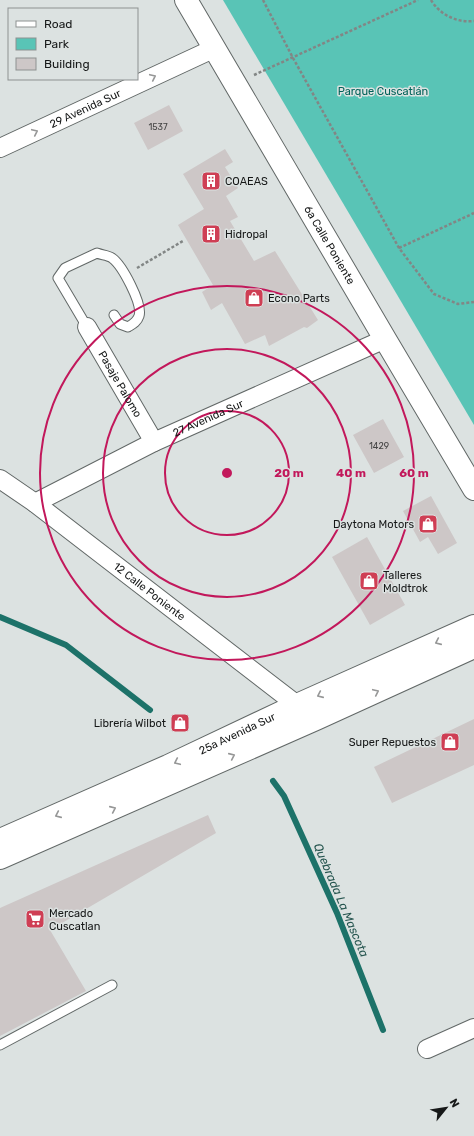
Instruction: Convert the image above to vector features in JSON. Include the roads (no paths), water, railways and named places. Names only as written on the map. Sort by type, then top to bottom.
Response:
[{"type":"street","name":"6a Calle Poniente","points":[[186,0],[384,339],[474,489]]},
{"type":"street","name":"29 Avenida Sur","points":[[0,148],[214,48]]},
{"type":"street","name":"Pasaje Palomo","points":[[87,327],[154,442]]},
{"type":"street","name":"27 Avenida Sur","points":[[34,503],[154,442],[384,339]]},
{"type":"street","name":"12 Calle Poniente","points":[[0,479],[34,503],[297,706]]},
{"type":"street","name":"25a Avenida Sur","points":[[0,840],[168,766],[474,626]]},
{"type":"street","name":"25a Avenida Sur","points":[[0,858],[309,722],[474,647]]},
{"type":"street","points":[[427,1049],[474,1028]]},
{"type":"lane","points":[[87,327],[58,278],[65,268],[97,253],[112,258],[125,275],[138,301],[140,315],[135,322],[128,327],[120,324],[114,315]]},
{"type":"lane","points":[[0,1045],[112,985]]},
{"type":"waterway","name":"Quebrada La Mascota","points":[[0,617],[66,645],[150,710]]},
{"type":"waterway","name":"Quebrada La Mascota","points":[[273,781],[284,796],[337,913],[383,1030]]},
{"type":"place","name":"COAEAS","points":[[211,181]]},
{"type":"place","name":"Hidropal","points":[[211,234]]},
{"type":"place","name":"Econo Parts","points":[[254,298]]},
{"type":"place","name":"Daytona Motors","points":[[428,524]]},
{"type":"place","name":"Talleres Moldtrok","points":[[369,581]]},
{"type":"place","name":"Librería Wilbot","points":[[180,723]]},
{"type":"place","name":"Super Repuestos","points":[[450,742]]},
{"type":"place","name":"Mercado Cuscatlan","points":[[35,919]]},
{"type":"park label","name":"Parque Cuscatlán","points":[[383,91]]}]
